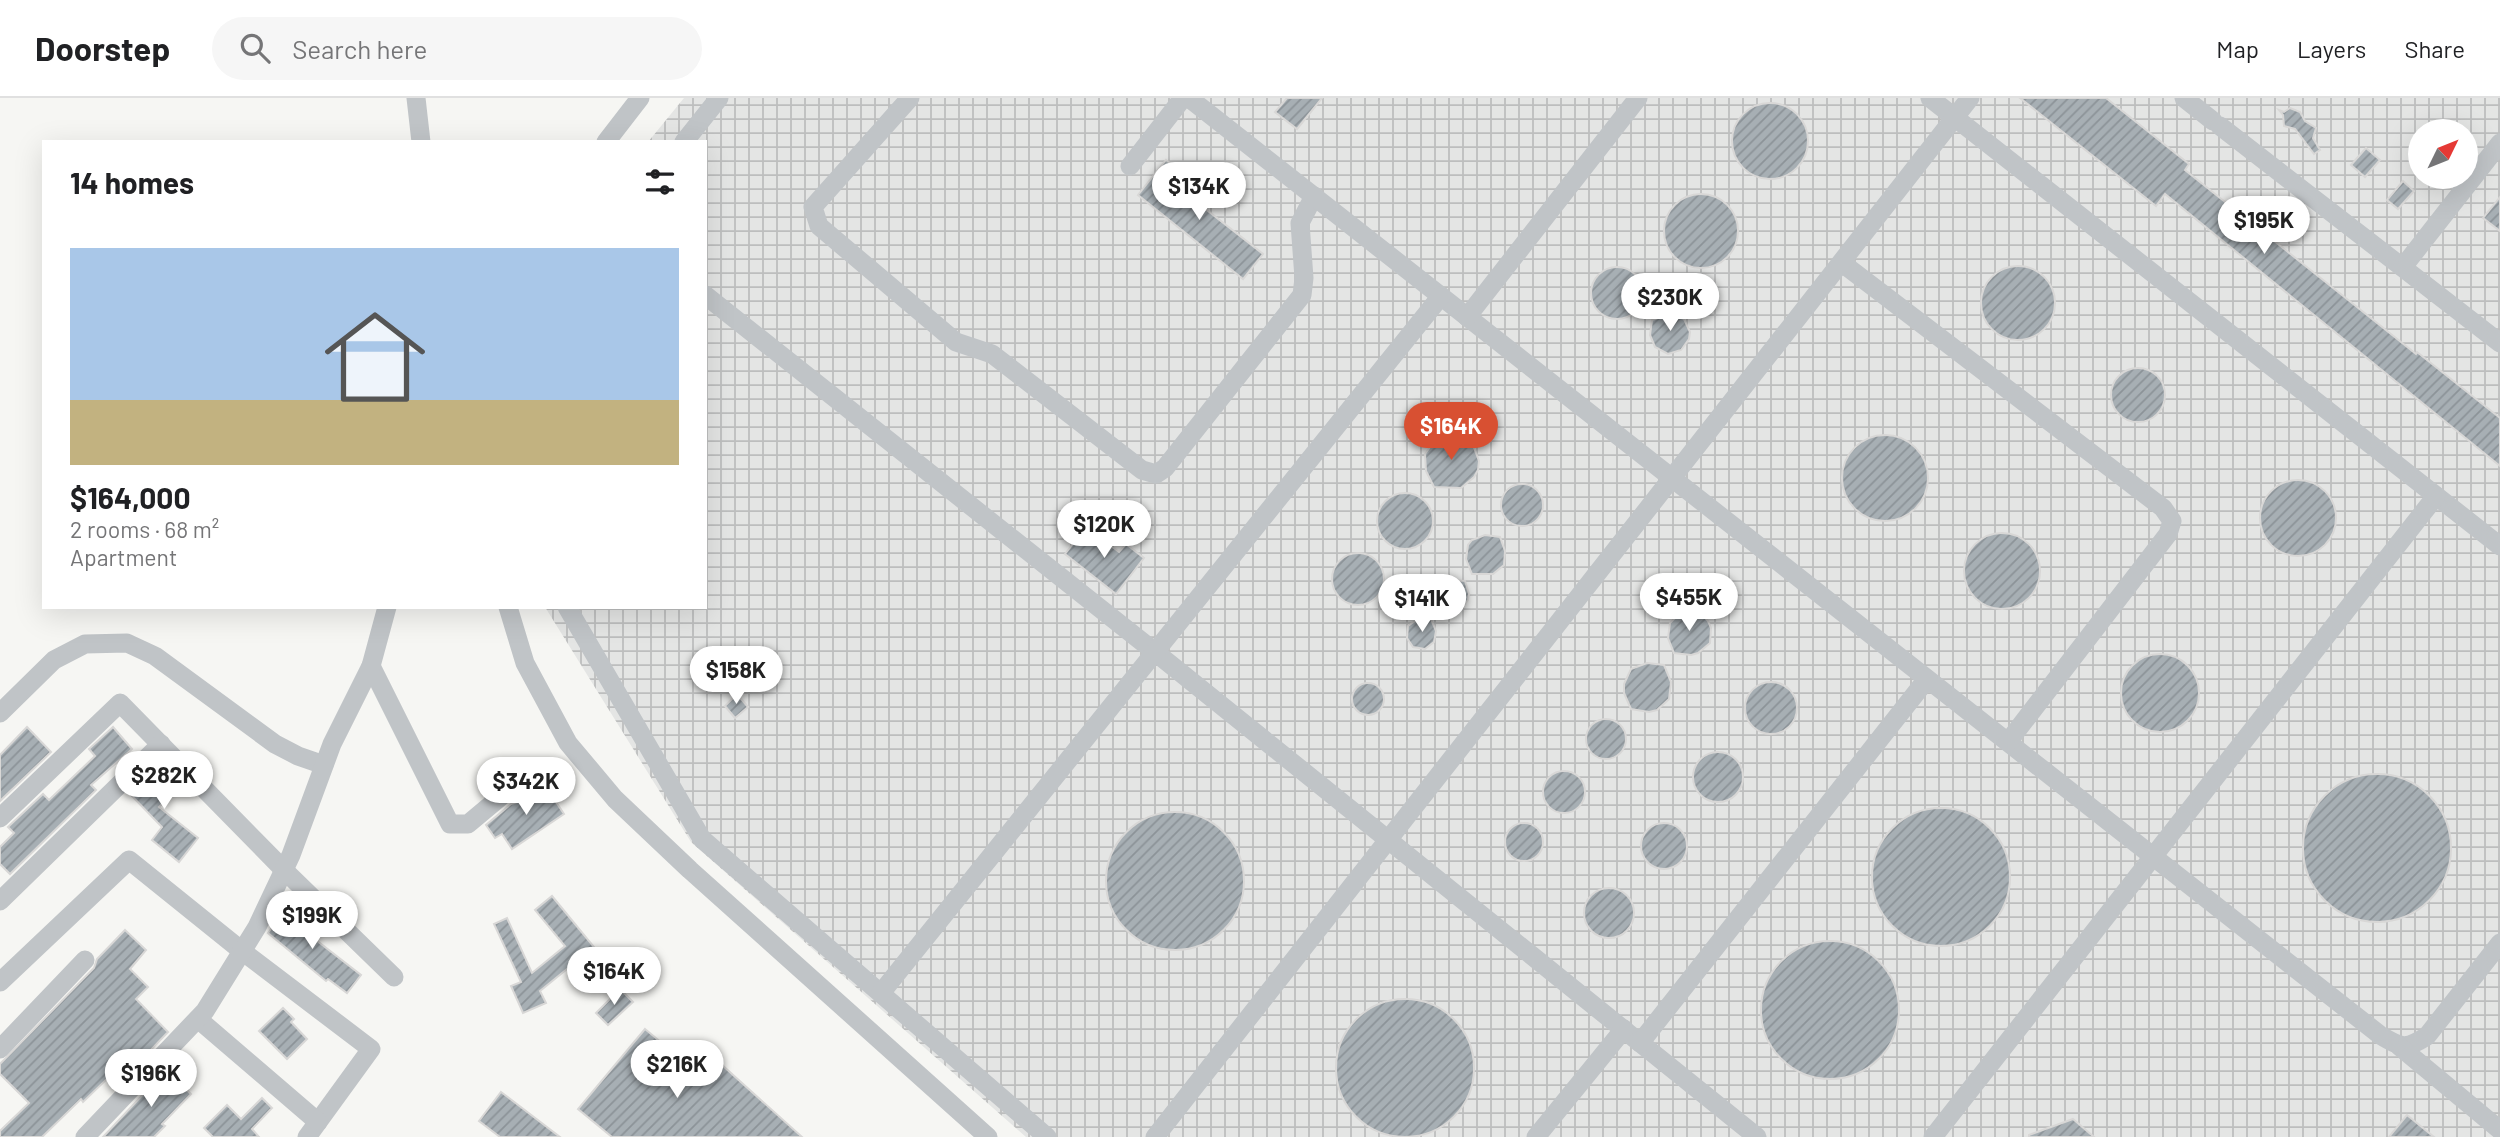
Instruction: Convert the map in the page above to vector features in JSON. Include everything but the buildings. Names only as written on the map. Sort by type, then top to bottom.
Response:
[{"type":"street","points":[[416,98],[421,140]]},
{"type":"street","points":[[608,140],[640,98]]},
{"type":"street","points":[[686,140],[719,98]]},
{"type":"street","points":[[910,98],[813,207],[819,226],[956,342],[992,354],[1142,470],[1156,474],[1166,468],[1302,295],[1304,278],[1300,223],[1314,196]]},
{"type":"street","points":[[1130,166],[1183,98]]},
{"type":"street","points":[[1189,98],[2380,1035],[2399,1046],[2500,1130]]},
{"type":"street","points":[[1467,317],[1637,98]]},
{"type":"street","points":[[1930,98],[2500,546]]},
{"type":"street","points":[[1155,1137],[1970,98]]},
{"type":"street","points":[[2184,98],[2500,343]]},
{"type":"street","points":[[2403,267],[2500,143]]},
{"type":"street","points":[[1842,263],[2163,508],[2172,521],[2168,534],[2008,742]]},
{"type":"street","points":[[881,993],[1441,296]]},
{"type":"street","points":[[707,297],[1155,652],[1757,1137]]},
{"type":"street","points":[[1933,1137],[2436,496]]},
{"type":"street","points":[[85,1137],[198,1019],[257,927],[284,870],[332,744],[371,666],[386,609]]},
{"type":"street","points":[[509,609],[525,663],[568,743],[615,799],[690,870],[988,1137]]},
{"type":"street","points":[[568,609],[702,839],[1046,1137]]},
{"type":"street","points":[[0,713],[54,660],[85,644],[127,643],[155,656],[275,744],[324,765]]},
{"type":"street","points":[[371,666],[450,824],[468,824],[505,793],[529,787]]},
{"type":"street","points":[[1640,1042],[1927,679]]},
{"type":"street","points":[[0,818],[120,703],[284,870],[394,977]]},
{"type":"street","points":[[0,901],[161,744]]},
{"type":"street","points":[[0,982],[129,860],[242,951],[371,1049],[313,1129],[198,1019]]},
{"type":"street","points":[[2399,1046],[2411,1046],[2427,1036],[2500,943]]},
{"type":"street","points":[[0,1049],[85,960]]},
{"type":"street","points":[[1536,1137],[1624,1030]]},
{"type":"shaded area","points":[[684,98],[2500,98],[2500,1137],[1026,1137],[691,842],[546,609],[707,609],[707,140],[650,140]]}]
